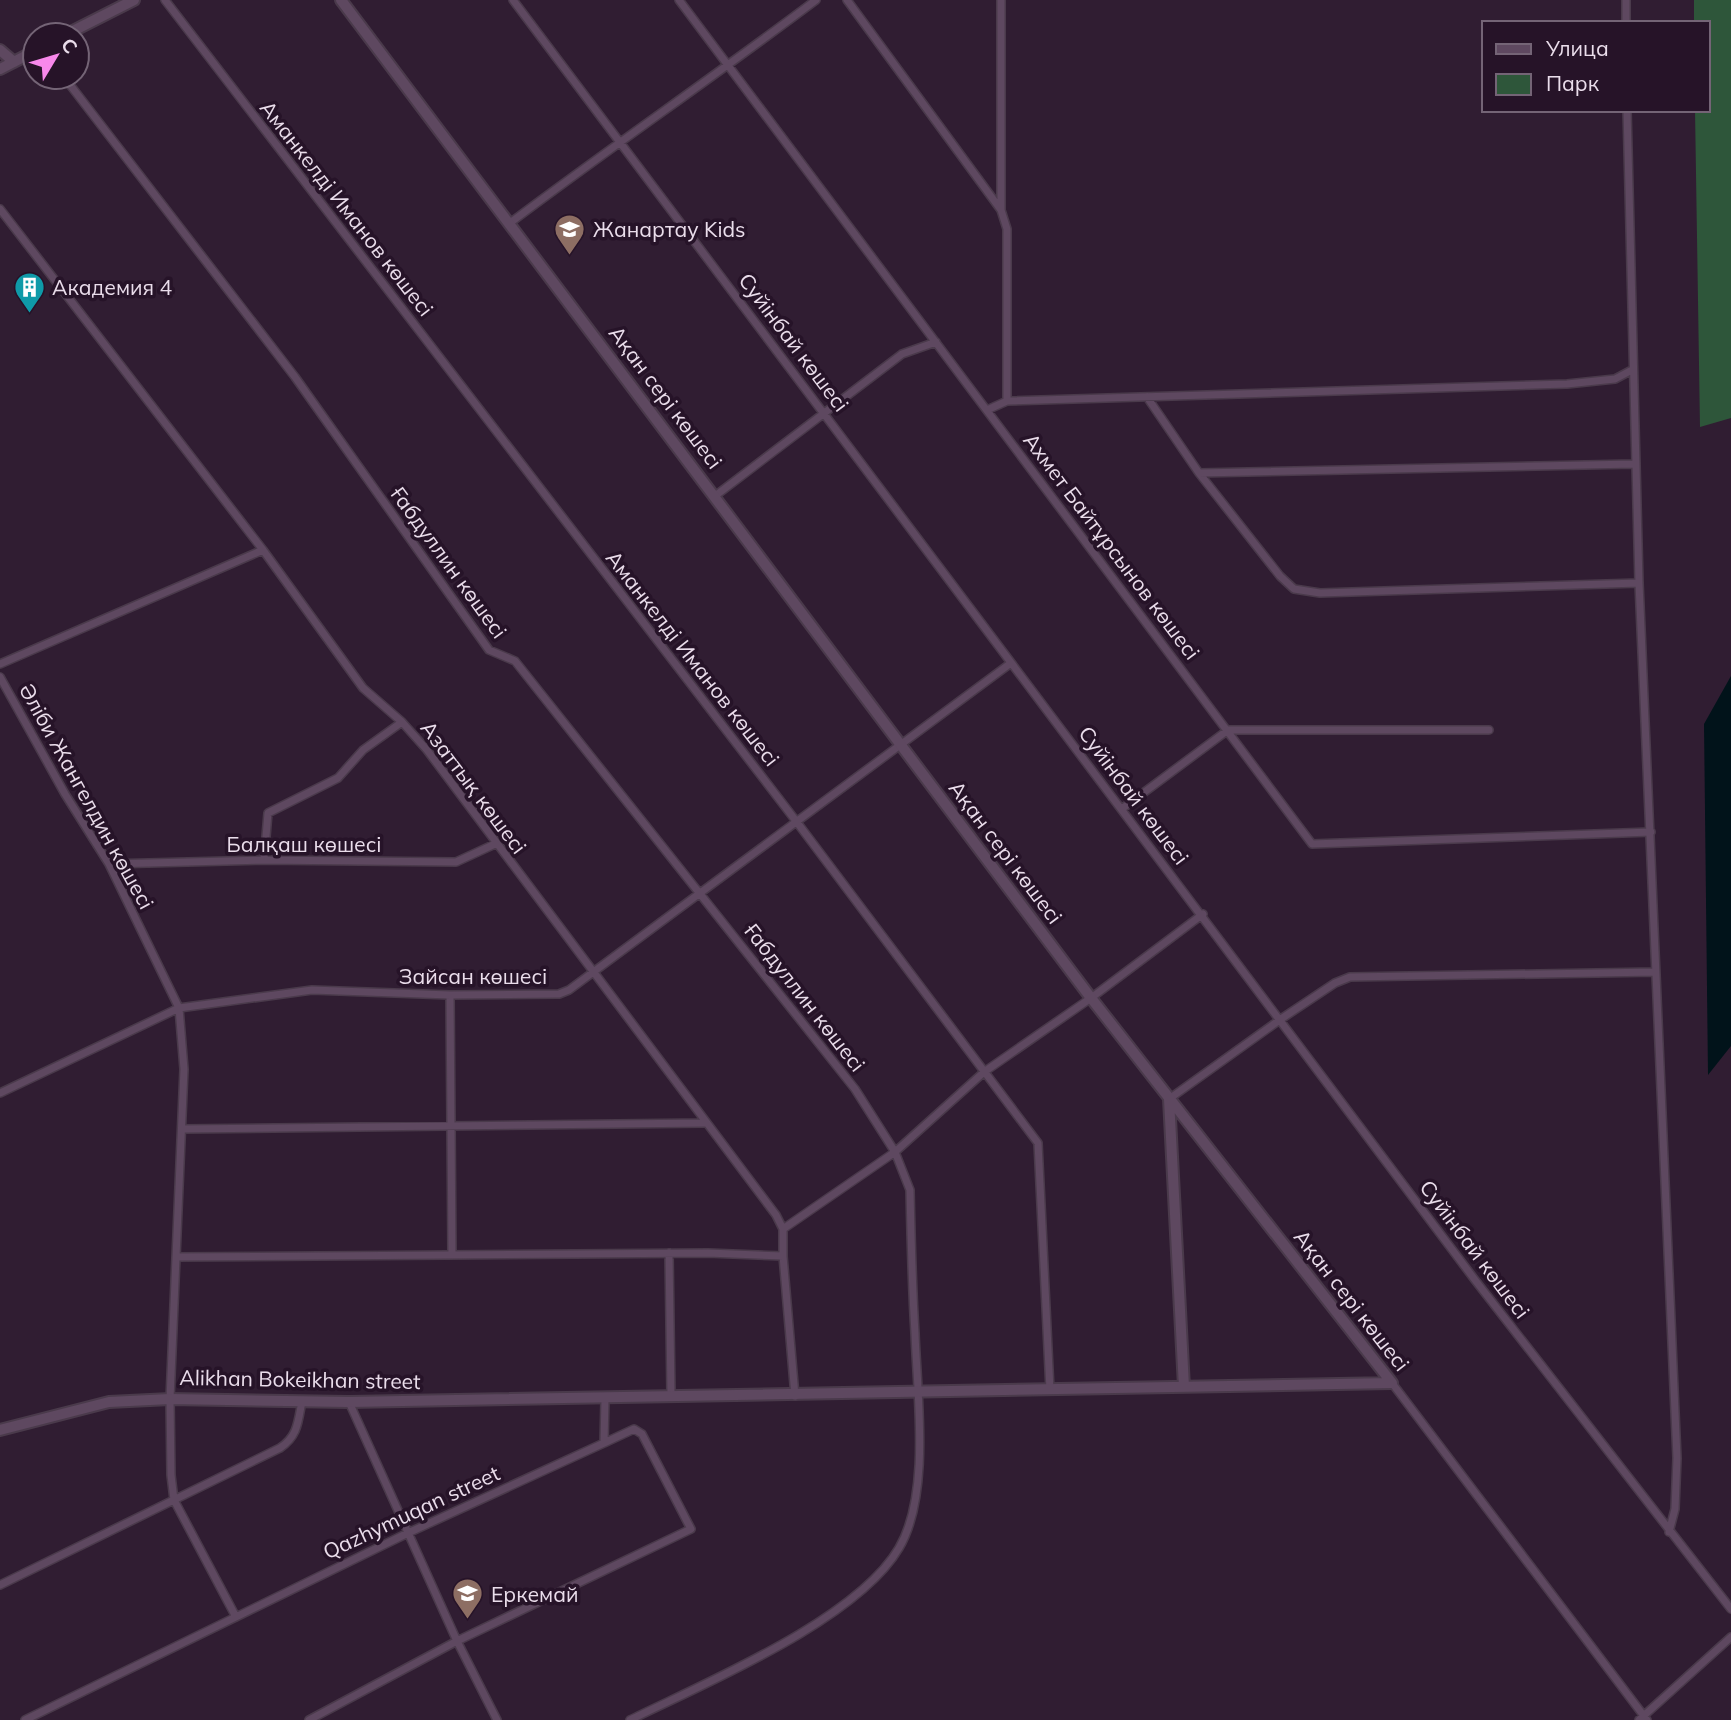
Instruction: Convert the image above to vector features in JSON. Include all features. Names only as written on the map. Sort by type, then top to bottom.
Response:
[{"type":"street","points":[[91,22],[134,0]]},
{"type":"street","name":"Аманкелді Иманов көшесі","points":[[165,0],[796,821],[1038,1143],[1050,1390]]},
{"type":"street","name":"Ақан сері көшесі","points":[[341,0],[1091,998],[1392,1383],[1643,1718]]},
{"type":"street","name":"Суйінбай көшесі","points":[[513,0],[826,412],[1011,663],[1203,914],[1475,1280],[1731,1609]]},
{"type":"street","name":"Ахмет Байтұрсынов көшесі","points":[[679,0],[1312,844],[1651,832]]},
{"type":"street","points":[[510,223],[620,140],[728,66],[816,0]]},
{"type":"street","points":[[847,0],[1001,211],[1007,229],[1007,401]]},
{"type":"street","points":[[1001,0],[1001,211]]},
{"type":"street","points":[[1626,0],[1626,21]]},
{"type":"street","points":[[0,50],[13,62]]},
{"type":"street","points":[[0,69],[21,58]]},
{"type":"street","name":"Ғабдуллин көшесі","points":[[75,91],[295,377],[489,650],[515,661],[855,1089],[895,1152],[910,1190],[920,1453],[914,1503],[900,1548],[846,1605],[748,1662],[630,1720]]},
{"type":"street","points":[[1628,112],[1634,464],[1677,1458],[1675,1509],[1669,1532]]},
{"type":"street","name":"Азаттық көшесі","points":[[0,209],[263,550],[363,688],[402,722],[783,1229]]},
{"type":"street","points":[[715,496],[902,354],[936,342]]},
{"type":"street","points":[[987,410],[1007,401],[1567,384],[1615,379],[1632,370]]},
{"type":"street","points":[[1147,397],[1199,473],[1280,576],[1294,589],[1320,593],[1639,583]]},
{"type":"street","points":[[1199,473],[1634,464]]},
{"type":"street","points":[[0,664],[263,550]]},
{"type":"street","name":"Зайсан көшесі","points":[[0,1093],[179,1008],[312,990],[450,995],[559,993],[592,973],[1011,663]]},
{"type":"street","name":"Әліби Жангелдин көшесі","points":[[0,677],[65,794],[109,864],[179,1008]]},
{"type":"street","points":[[264,860],[268,813],[338,778],[363,750],[402,722]]},
{"type":"street","points":[[1123,808],[1228,730],[1489,730]]},
{"type":"street","name":"Балқаш көшесі","points":[[109,864],[264,860],[456,862],[495,844]]},
{"type":"street","points":[[795,1396],[783,1229],[895,1152],[984,1072],[1091,998],[1203,914]]},
{"type":"street","points":[[1184,1387],[1169,1099],[1281,1019],[1335,983],[1350,977],[1655,972]]},
{"type":"street","points":[[450,995],[452,1254]]},
{"type":"street","name":"Alikhan Bokeikhan street","points":[[179,1008],[184,1069],[183,1129],[170,1399],[349,1402],[606,1399]]},
{"type":"street","points":[[183,1129],[704,1123]]},
{"type":"street","points":[[177,1257],[669,1253],[783,1256]]},
{"type":"street","points":[[669,1253],[671,1394]]},
{"type":"street","points":[[604,1443],[606,1399],[671,1394],[795,1396],[917,1391],[1392,1383]]},
{"type":"street","points":[[0,1430],[109,1402],[170,1399],[174,1500],[236,1617]]},
{"type":"street","points":[[0,1585],[291,1441],[297,1431],[302,1401]]},
{"type":"street","points":[[349,1402],[457,1641],[497,1720]]},
{"type":"street","name":"Qazhymuqan street","points":[[25,1720],[408,1533],[634,1429],[642,1433],[691,1529],[457,1641]]},
{"type":"street","points":[[1643,1718],[1731,1637]]},
{"type":"street","points":[[309,1720],[457,1641]]},
{"type":"green space","points":[[1694,0],[1731,0],[1731,418],[1700,427],[1695,112],[1710,112],[1710,21],[1694,21]]},
{"type":"shaded area","points":[[1731,676],[1731,1046],[1708,1075],[1704,724]]},
{"type":"place","name":"Жанартау Kids","points":[[570,256]]},
{"type":"place","name":"Академия 4","points":[[29,314]]},
{"type":"place","name":"Еркемай","points":[[468,1621]]}]
